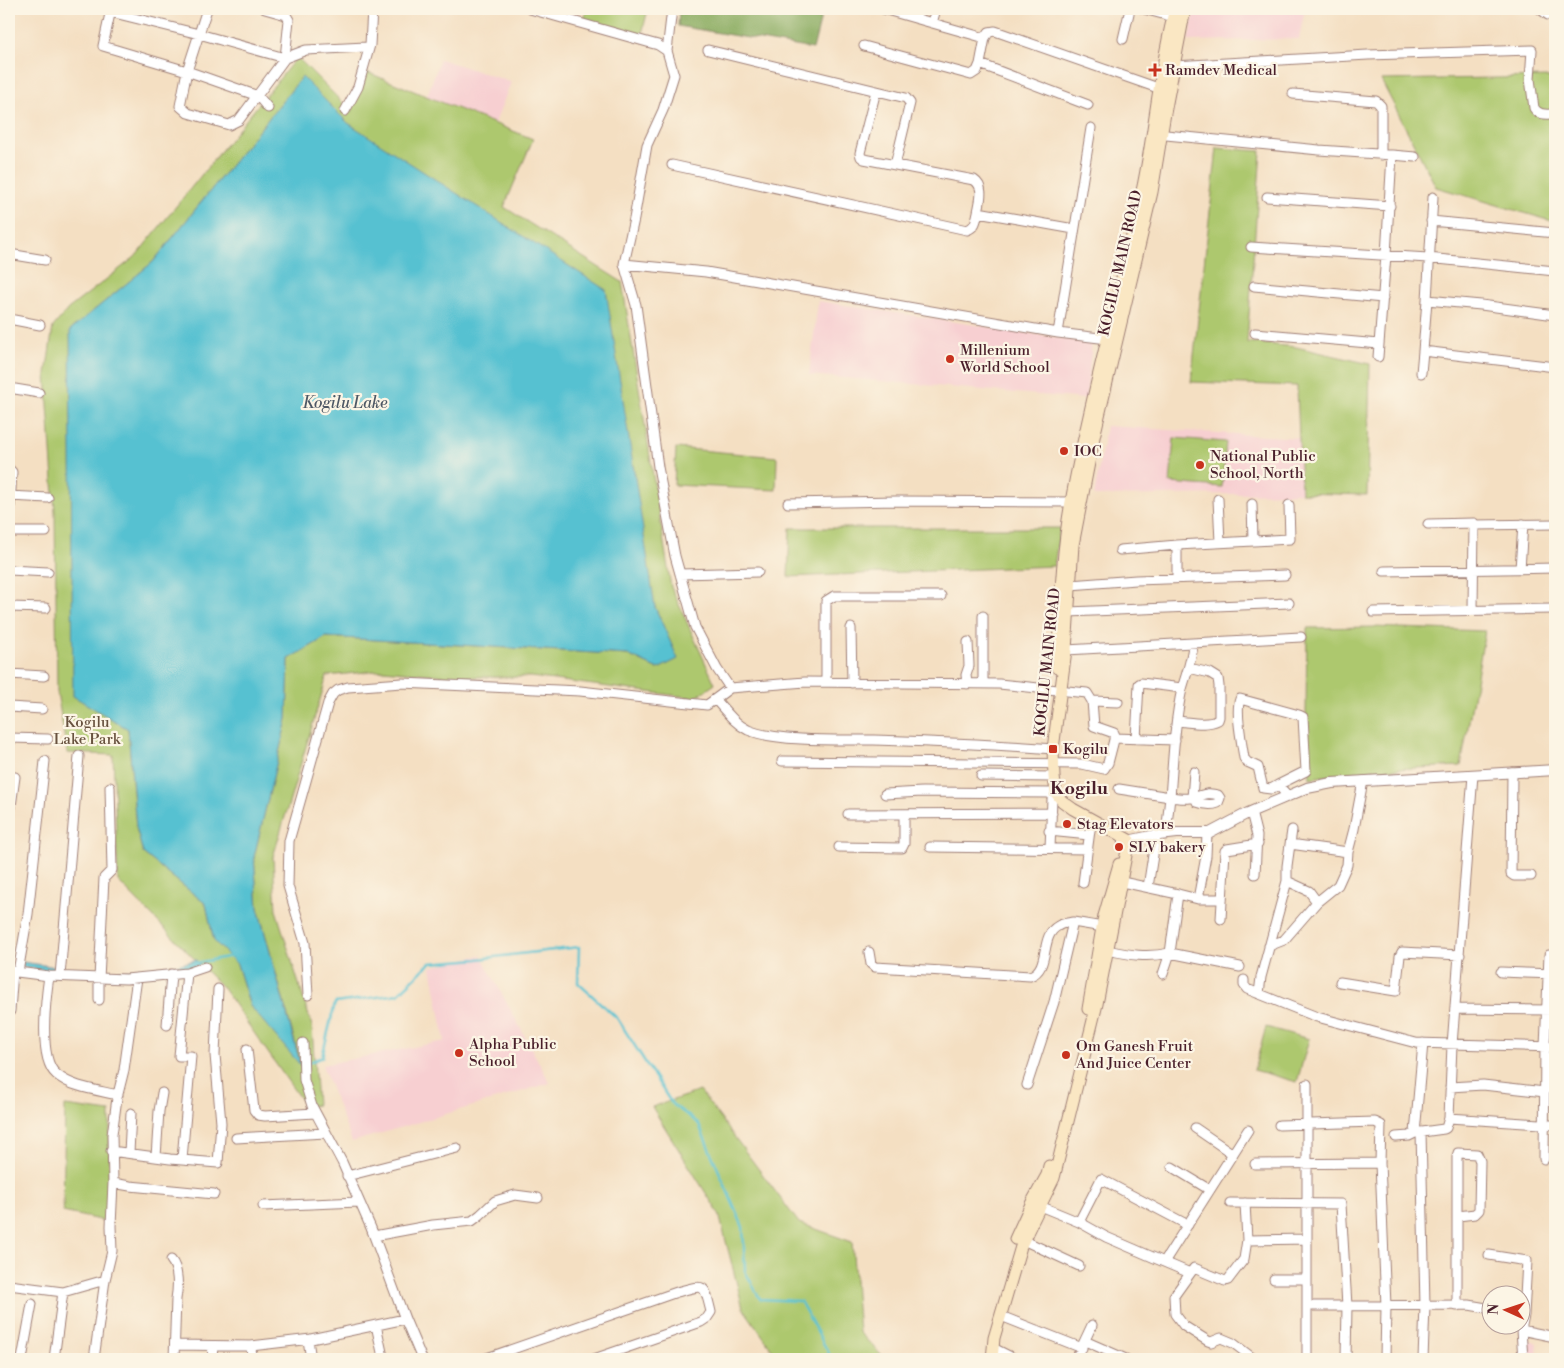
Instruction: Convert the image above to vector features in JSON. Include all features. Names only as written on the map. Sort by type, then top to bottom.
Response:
[{"type":"main road","name":"KOGILU MAIN ROAD","points":[[1058,690],[1061,584],[1076,503],[1087,426],[1142,190],[1174,66],[1179,13]]},
{"type":"main road","name":"KOGILU MAIN ROAD","points":[[1055,795],[1051,749],[1058,690],[1066,650],[1076,503],[1094,437],[1152,192],[1158,88],[1179,13]]},
{"type":"main road","points":[[1055,795],[1065,808],[1126,841]]},
{"type":"main road","points":[[1055,795],[1072,809],[1126,841]]},
{"type":"main road","points":[[992,1354],[1023,1240],[1047,1175],[1089,1002],[1103,927],[1122,882],[1126,841]]},
{"type":"main road","points":[[984,1359],[987,1337],[1015,1240],[1054,1178],[1097,1004],[1108,950],[1112,906],[1126,841]]},
{"type":"street","points":[[206,9],[180,106],[188,112],[229,125],[238,120],[285,58],[289,20],[286,15],[265,9]]},
{"type":"street","points":[[345,111],[358,87],[370,45],[372,9]]},
{"type":"street","points":[[530,9],[658,45],[667,51]]},
{"type":"street","points":[[672,9],[667,51],[674,75],[663,110],[646,145],[634,219],[624,264],[636,305],[658,467],[675,556],[694,627],[717,669],[730,688]]},
{"type":"street","points":[[883,9],[985,38]]},
{"type":"street","points":[[932,23],[936,9]]},
{"type":"street","points":[[1123,39],[1130,9]]},
{"type":"street","points":[[1144,9],[1179,13]]},
{"type":"street","points":[[1540,9],[1548,15],[1555,15]]},
{"type":"street","points":[[268,108],[258,96],[188,71],[103,46],[111,10],[285,58],[306,50],[366,47]]},
{"type":"street","points":[[864,46],[971,75],[977,71],[980,64],[985,38],[989,32],[995,31],[1158,88]]},
{"type":"street","points":[[708,50],[906,98],[910,103],[895,165]]},
{"type":"street","points":[[1174,66],[1368,55],[1532,50],[1530,79],[1534,108],[1542,114],[1555,114]]},
{"type":"street","points":[[980,64],[1088,104]]},
{"type":"street","points":[[672,165],[967,230],[972,228],[978,212],[981,190],[978,182],[861,157],[876,91]]},
{"type":"street","points":[[1293,94],[1376,100],[1380,102],[1381,155]]},
{"type":"street","points":[[1058,332],[1091,128]]},
{"type":"street","points":[[1156,134],[1415,157]]},
{"type":"street","points":[[1378,357],[1390,206],[1392,155]]},
{"type":"street","points":[[1267,197],[1390,206]]},
{"type":"street","points":[[1421,373],[1433,197]]},
{"type":"street","points":[[978,212],[1074,229]]},
{"type":"street","points":[[1432,221],[1555,233]]},
{"type":"street","points":[[1251,247],[1428,258],[1555,271]]},
{"type":"street","points":[[9,254],[45,260]]},
{"type":"street","points":[[624,264],[706,272],[1108,339]]},
{"type":"street","points":[[1254,286],[1383,298]]},
{"type":"street","points":[[1427,300],[1555,315]]},
{"type":"street","points":[[9,319],[40,325]]},
{"type":"street","points":[[1255,333],[1379,344]]},
{"type":"street","points":[[1423,351],[1555,367]]},
{"type":"street","points":[[9,388],[39,394]]},
{"type":"street","points":[[9,469],[12,472],[9,525]]},
{"type":"street","points":[[10,496],[48,498]]},
{"type":"street","points":[[1218,500],[1220,542]]},
{"type":"street","points":[[788,503],[897,501],[1076,503]]},
{"type":"street","points":[[1252,504],[1253,540]]},
{"type":"street","points":[[1120,550],[1220,542],[1290,539],[1289,506]]},
{"type":"street","points":[[1428,524],[1555,524]]},
{"type":"street","points":[[1520,569],[1523,524]]},
{"type":"street","points":[[1473,610],[1474,525]]},
{"type":"street","points":[[9,532],[46,532]]},
{"type":"street","points":[[1177,545],[1177,578]]},
{"type":"street","points":[[1384,571],[1555,568]]},
{"type":"street","points":[[9,570],[48,572]]},
{"type":"street","points":[[680,574],[758,572]]},
{"type":"street","points":[[1070,585],[1177,578],[1285,575]]},
{"type":"street","points":[[826,682],[826,600],[834,596],[941,596]]},
{"type":"street","points":[[1068,612],[1289,603]]},
{"type":"street","points":[[9,607],[46,608]]},
{"type":"street","points":[[1373,612],[1555,609]]},
{"type":"street","points":[[983,616],[983,684]]},
{"type":"street","points":[[851,628],[852,683]]},
{"type":"street","points":[[1066,650],[1301,637]]},
{"type":"street","points":[[966,684],[969,666],[968,642]]},
{"type":"street","points":[[1148,887],[1170,797],[1177,721],[1182,688],[1189,668],[1193,644]]},
{"type":"street","points":[[1177,721],[1208,723],[1218,720],[1219,717],[1218,678],[1210,673],[1189,668]]},
{"type":"street","points":[[9,674],[44,676]]},
{"type":"street","points":[[308,995],[305,943],[288,886],[289,841],[328,703],[333,694],[338,690],[348,687],[402,683],[580,691],[707,704],[730,688],[805,682],[999,684],[1087,693],[1092,701],[1094,726],[1114,733],[1108,763],[1104,768],[1082,764],[782,762]]},
{"type":"street","points":[[1136,739],[1139,684],[1154,683],[1182,688]]},
{"type":"street","points":[[715,699],[738,724],[749,730],[765,734],[822,739],[987,744],[1051,749]]},
{"type":"street","points":[[1240,699],[1303,717],[1306,771],[1278,785],[1271,789],[1263,788],[1258,767],[1247,762],[1244,758],[1238,702],[1240,699]]},
{"type":"street","points":[[1092,701],[1118,702]]},
{"type":"street","points":[[9,706],[42,709]]},
{"type":"street","points":[[9,738],[48,739]]},
{"type":"street","points":[[1114,738],[1175,740]]},
{"type":"street","points":[[60,976],[79,756]]},
{"type":"street","points":[[10,1011],[13,972],[28,914],[45,761]]},
{"type":"street","points":[[1126,841],[1161,835],[1210,833],[1288,796],[1307,788],[1324,784],[1555,770]]},
{"type":"street","points":[[1119,789],[1170,797],[1194,797],[1194,772]]},
{"type":"street","points":[[1512,772],[1512,874],[1514,876],[1531,876]]},
{"type":"street","points":[[1396,1136],[1409,1136],[1444,1129],[1449,1118],[1452,1045],[1474,775]]},
{"type":"street","points":[[981,776],[1052,777]]},
{"type":"street","points":[[9,821],[15,777]]},
{"type":"street","points":[[1269,946],[1284,940],[1318,902],[1338,885],[1347,865],[1363,781]]},
{"type":"street","points":[[1278,785],[1288,796]]},
{"type":"street","points":[[100,1000],[99,978],[104,878],[112,870],[110,787]]},
{"type":"street","points":[[885,794],[922,792],[1055,795]]},
{"type":"street","points":[[1050,848],[1049,831],[1052,798],[1055,795]]},
{"type":"street","points":[[1251,812],[1256,826],[1258,844],[1255,874]]},
{"type":"street","points":[[848,814],[1052,813]]},
{"type":"street","points":[[839,847],[902,848],[904,844],[904,814]]},
{"type":"street","points":[[1083,883],[1091,823]]},
{"type":"street","points":[[1259,994],[1261,977],[1287,881],[1292,830]]},
{"type":"street","points":[[1049,831],[1089,835]]},
{"type":"street","points":[[1198,899],[1206,856],[1207,833]]},
{"type":"street","points":[[1221,919],[1225,851],[1227,849],[1258,844]]},
{"type":"street","points":[[1290,844],[1348,852]]},
{"type":"street","points":[[930,847],[1088,849]]},
{"type":"street","points":[[1287,881],[1309,891],[1318,902]]},
{"type":"street","points":[[1122,882],[1198,899],[1221,899]]},
{"type":"street","points":[[1163,974],[1170,953],[1178,894]]},
{"type":"street","points":[[869,952],[871,964],[875,967],[1030,976],[1036,974],[1041,968],[1048,937],[1053,929],[1059,925],[1073,922],[1103,927]]},
{"type":"street","points":[[1027,1085],[1054,1002],[1073,922]]},
{"type":"street","points":[[1108,950],[1142,957],[1170,953],[1240,967]]},
{"type":"street","points":[[1340,982],[1396,991],[1402,952],[1460,954]]},
{"type":"street","points":[[1544,1160],[1545,1047],[1551,1011],[1549,955]]},
{"type":"street","points":[[13,972],[126,980],[187,973],[205,967]]},
{"type":"street","points":[[1501,972],[1551,974]]},
{"type":"street","points":[[182,1159],[191,1056],[179,1056],[187,973]]},
{"type":"street","points":[[167,1025],[171,974]]},
{"type":"street","points":[[49,976],[44,1013],[47,1051],[54,1073],[75,1085],[118,1095]]},
{"type":"street","points":[[94,1359],[105,1280],[112,1251],[112,1135],[124,1070],[137,978]]},
{"type":"street","points":[[1244,980],[1244,985],[1247,989],[1317,1017],[1422,1044],[1555,1047]]},
{"type":"street","points":[[112,1151],[218,1162],[221,1124],[215,1055],[218,989]]},
{"type":"street","points":[[1455,1009],[1551,1011]]},
{"type":"street","points":[[303,1043],[304,1080],[316,1113],[342,1162],[374,1236],[422,1359]]},
{"type":"street","points":[[1422,1044],[1418,1133],[1424,1306],[1423,1359]]},
{"type":"street","points":[[247,1049],[254,1110],[258,1115],[316,1113]]},
{"type":"street","points":[[1307,1084],[1307,1359]]},
{"type":"street","points":[[1450,1087],[1483,1085],[1545,1088],[1555,1084]]},
{"type":"street","points":[[156,1157],[162,1094]]},
{"type":"street","points":[[128,1153],[131,1113]]},
{"type":"street","points":[[1449,1118],[1544,1125],[1555,1124]]},
{"type":"street","points":[[1279,1125],[1375,1122],[1381,1125],[1380,1163],[1386,1306],[1386,1359]]},
{"type":"street","points":[[1195,1128],[1233,1154]]},
{"type":"street","points":[[1164,1262],[1248,1130]]},
{"type":"street","points":[[236,1138],[326,1133]]},
{"type":"street","points":[[347,1176],[457,1148]]},
{"type":"street","points":[[1458,1216],[1476,1214],[1479,1210],[1480,1161],[1477,1154],[1458,1153],[1458,1216],[1458,1306]]},
{"type":"street","points":[[1255,1164],[1380,1163]]},
{"type":"street","points":[[1172,1167],[1210,1190]]},
{"type":"street","points":[[1079,1222],[1101,1178],[1188,1225]]},
{"type":"street","points":[[113,1183],[214,1194]]},
{"type":"street","points":[[374,1236],[433,1225],[472,1221],[495,1201],[515,1196],[538,1198]]},
{"type":"street","points":[[263,1206],[359,1202]]},
{"type":"street","points":[[1230,1203],[1339,1203],[1342,1207],[1347,1306],[1346,1359]]},
{"type":"street","points":[[1245,1203],[1247,1240],[1244,1259],[1228,1280],[1221,1280],[1197,1268],[1192,1269],[1174,1296],[1175,1314],[1184,1326],[1208,1341],[1212,1342],[1222,1338],[1233,1343],[1254,1359]]},
{"type":"street","points":[[1036,1204],[1190,1274]]},
{"type":"street","points":[[1023,1240],[1078,1266]]},
{"type":"street","points":[[1247,1240],[1308,1240]]},
{"type":"street","points":[[1489,1256],[1527,1260],[1525,1286]]},
{"type":"street","points":[[171,1260],[176,1265],[177,1292],[174,1359]]},
{"type":"street","points":[[1274,1279],[1307,1279]]},
{"type":"street","points":[[9,1286],[63,1292],[105,1280]]},
{"type":"street","points":[[484,1359],[677,1292],[698,1287],[702,1287],[705,1290],[711,1312],[701,1322],[594,1359]]},
{"type":"street","points":[[54,1359],[63,1292]]},
{"type":"street","points":[[22,1359],[32,1304]]},
{"type":"street","points":[[1307,1306],[1469,1306],[1482,1308]]},
{"type":"street","points":[[1001,1316],[1126,1359]]},
{"type":"street","points":[[175,1345],[251,1346],[308,1340],[405,1319]]},
{"type":"street","points":[[376,1325],[383,1357]]},
{"type":"street","points":[[1076,1359],[1092,1325]]},
{"type":"street","points":[[1532,1332],[1555,1337]]},
{"type":"street","points":[[1521,1336],[1523,1359]]},
{"type":"street","points":[[308,1340],[311,1359]]},
{"type":"street","points":[[212,1359],[213,1346]]},
{"type":"street","points":[[251,1346],[252,1359]]},
{"type":"street","points":[[992,1354],[1015,1359]]},
{"type":"shaded area","points":[[1195,9],[1305,9],[1299,39],[1188,41]]},
{"type":"shaded area","points":[[440,59],[511,82],[495,123],[427,96]]},
{"type":"shaded area","name":"Millenium World School","points":[[818,301],[1092,343],[1086,399],[809,375]]},
{"type":"shaded area","name":"National Public School, North","points":[[1106,426],[1299,438],[1301,493],[1094,496]]},
{"type":"shaded area","name":"Alpha Public School","points":[[481,955],[550,1083],[352,1142],[322,1065],[445,1041],[431,967]]},
{"type":"shaded area","points":[[1527,1341],[1538,1343],[1537,1355],[1555,1359],[1528,1359]]},
{"type":"green space","points":[[587,9],[648,9],[642,34],[584,19]]},
{"type":"green space","points":[[679,9],[823,9],[813,49],[678,26]]},
{"type":"green space","name":"Kogilu Lake Park","points":[[297,57],[352,112],[364,71],[533,139],[504,207],[622,282],[671,587],[715,684],[695,698],[531,677],[459,677],[384,670],[327,676],[273,857],[276,910],[312,1026],[317,1105],[306,1107],[222,987],[118,881],[113,755],[67,753],[57,692],[55,512],[46,374],[53,327],[68,309],[135,257]],"holes":[[[302,77],[348,123],[655,607],[677,659],[658,669],[628,655],[326,637],[289,659],[287,719],[254,857],[258,908],[301,1064],[250,1006],[237,964],[214,941],[206,904],[143,853],[136,827],[128,729],[70,330],[153,262]]]},
{"type":"green space","points":[[1551,77],[1555,128],[1555,222],[1436,187],[1381,80]]},
{"type":"green space","points":[[1217,148],[1261,151],[1247,342],[1296,347],[1370,364],[1367,495],[1301,493],[1297,386],[1191,382]]},
{"type":"green space","points":[[1174,438],[1226,442],[1222,487],[1170,483]]},
{"type":"green space","points":[[676,448],[777,457],[776,490],[674,485]]},
{"type":"green space","points":[[790,528],[1060,528],[1054,566],[788,577]]},
{"type":"green space","points":[[1373,627],[1485,631],[1461,766],[1371,770],[1310,778],[1306,713],[1307,628]]},
{"type":"green space","points":[[1266,1027],[1309,1039],[1297,1082],[1254,1070]]},
{"type":"green space","points":[[700,1091],[799,1223],[852,1242],[859,1332],[885,1359],[779,1359],[743,1308],[719,1214],[652,1107]]},
{"type":"green space","points":[[65,1106],[110,1112],[109,1222],[63,1212]]},
{"type":"water","name":"Kogilu Lake","points":[[302,77],[348,123],[606,290],[655,607],[678,659],[658,669],[628,655],[326,637],[289,659],[287,719],[254,857],[258,908],[301,1066],[250,1006],[237,964],[214,941],[206,904],[143,853],[136,827],[128,729],[73,696],[70,330],[153,262]]},
{"type":"water","points":[[196,960],[200,965],[179,970],[102,977],[102,972],[168,967]]},
{"type":"water","points":[[23,962],[56,967],[56,972],[22,967]]},
{"type":"waterway","points":[[305,1064],[322,1057],[335,1003],[398,994],[430,963],[579,947],[578,983],[617,1018],[672,1104],[698,1123],[743,1227],[745,1271],[760,1299],[800,1301],[832,1359]]},
{"type":"waterway","points":[[196,963],[232,956]]},
{"type":"place","name":"Ramdev Medical","points":[[1155,70]]},
{"type":"place","name":"Millenium World School","points":[[950,359]]},
{"type":"place","name":"IOC","points":[[1064,451]]},
{"type":"place","name":"National Public School, North","points":[[1200,465]]},
{"type":"place","name":"Kogilu","points":[[1053,749]]},
{"type":"place","name":"Stag Elevators","points":[[1067,824]]},
{"type":"place","name":"SLV bakery","points":[[1119,847]]},
{"type":"place","name":"Alpha Public School","points":[[459,1053]]},
{"type":"place","name":"Om Ganesh Fruit And Juice Center","points":[[1066,1055]]},
{"type":"district","name":"Kogilu","points":[[1079,788]]}]
